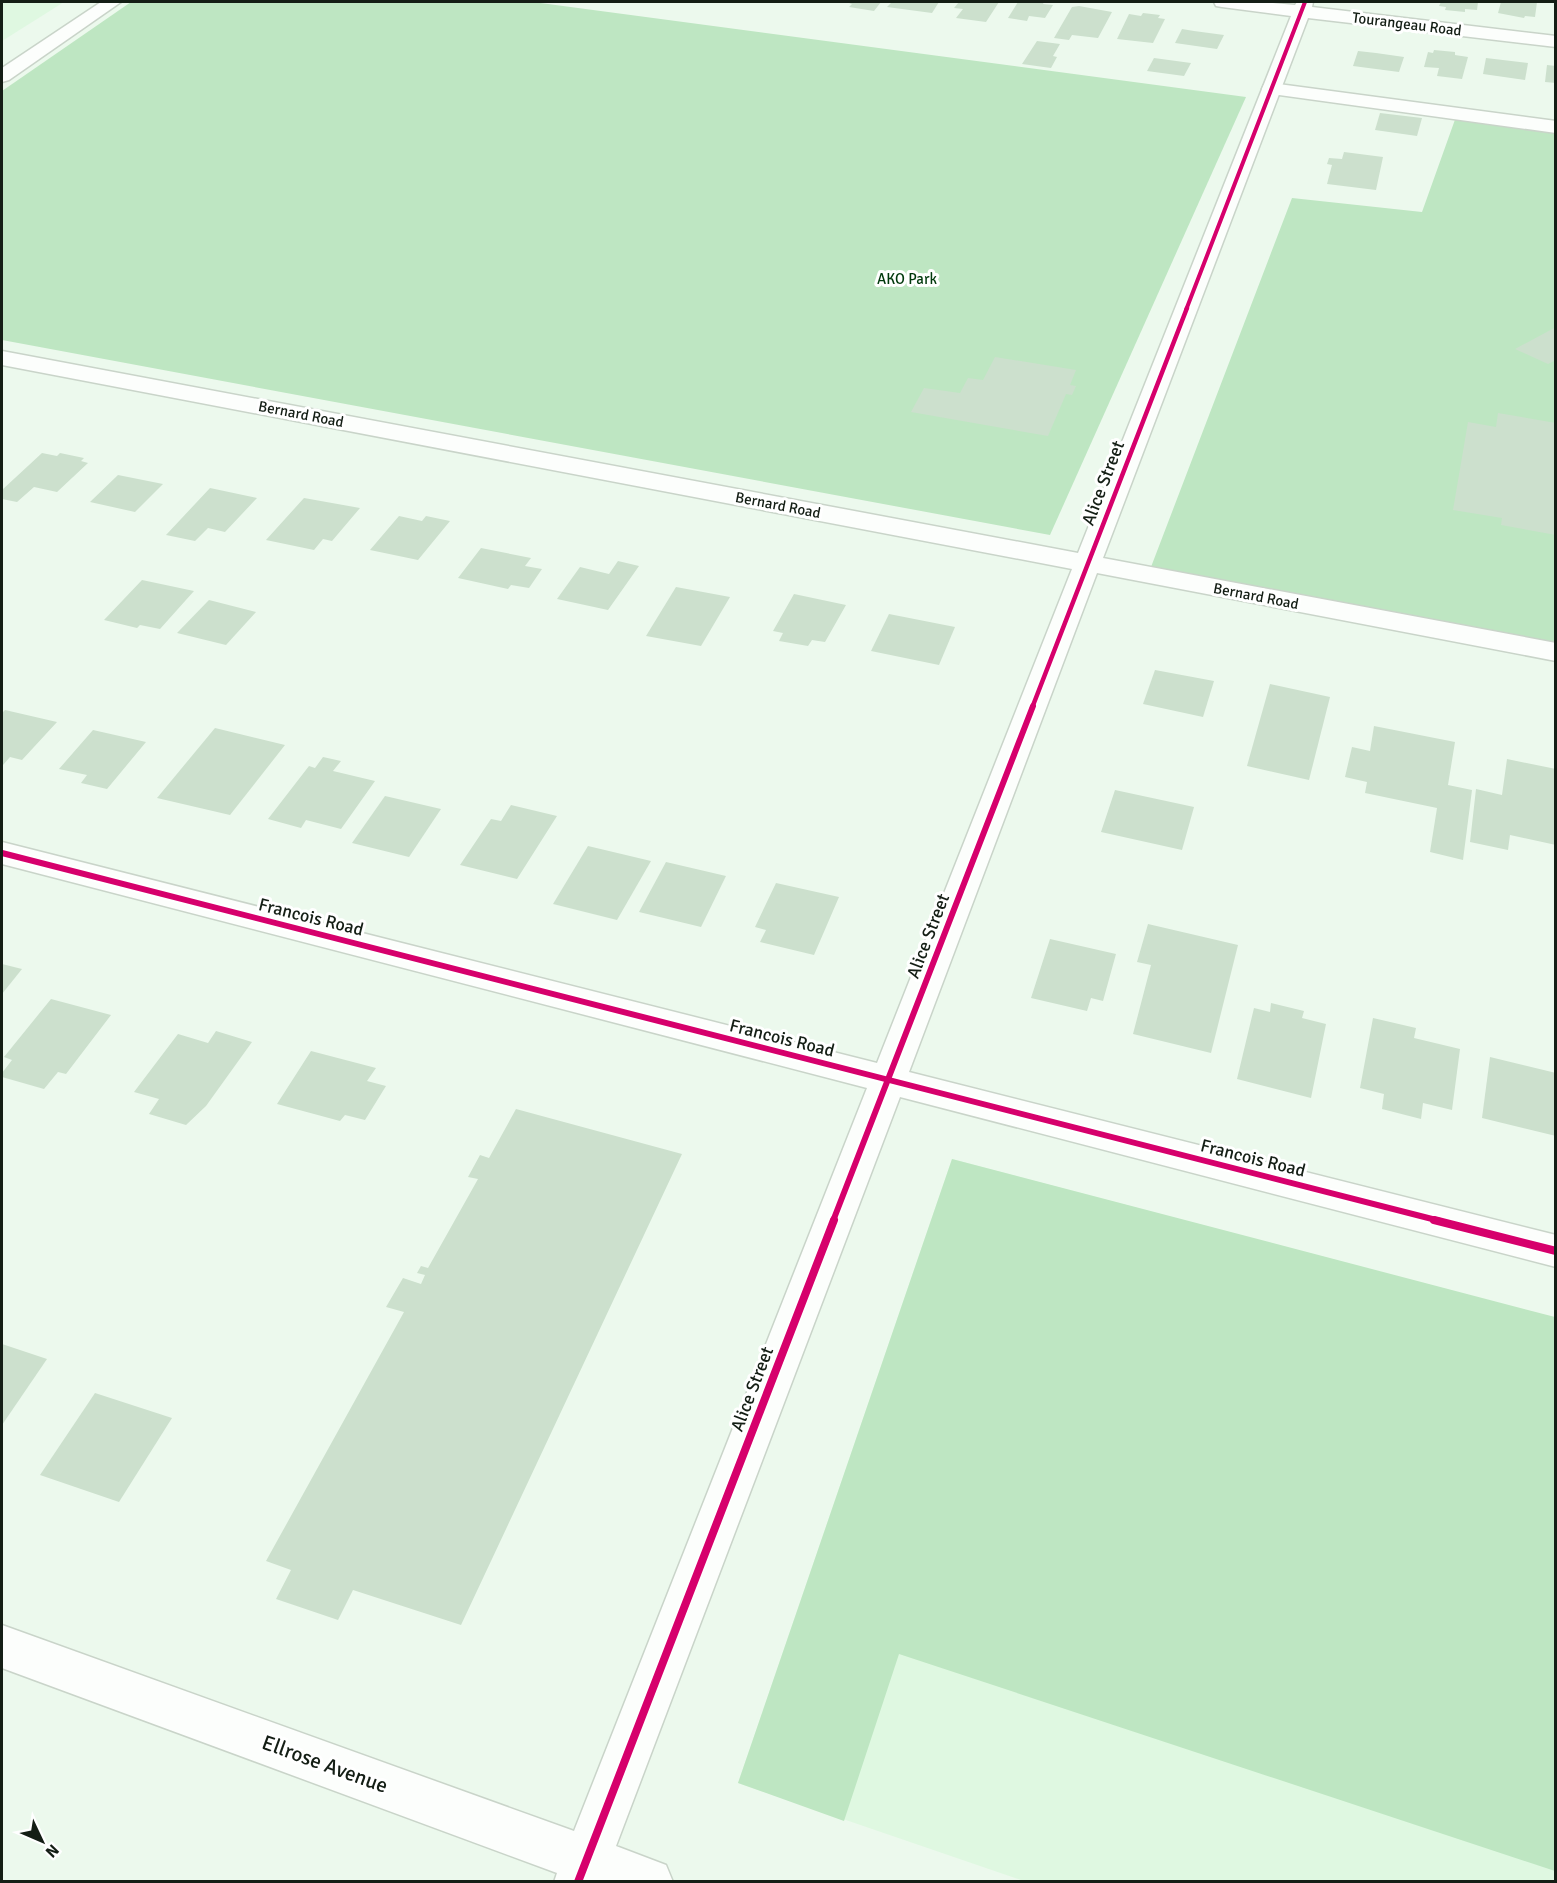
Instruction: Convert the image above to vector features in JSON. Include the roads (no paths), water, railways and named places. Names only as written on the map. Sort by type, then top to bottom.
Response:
[{"type":"street","points":[[2,76],[112,2]]},
{"type":"street","name":"Tourangeau Road","points":[[1222,2],[1303,6],[1556,42]]},
{"type":"street","name":"Alice Street","points":[[583,1870],[1303,6]]},
{"type":"street","points":[[1270,90],[1556,127]]},
{"type":"street","name":"Bernard Road","points":[[2,358],[1556,652]]},
{"type":"street","name":"Francois Road","points":[[2,853],[1556,1251]]},
{"type":"street","name":"Ellrose Avenue","points":[[2,1647],[583,1870],[649,1881]]},
{"type":"park label","name":"AKO Park","points":[[907,279]]}]
